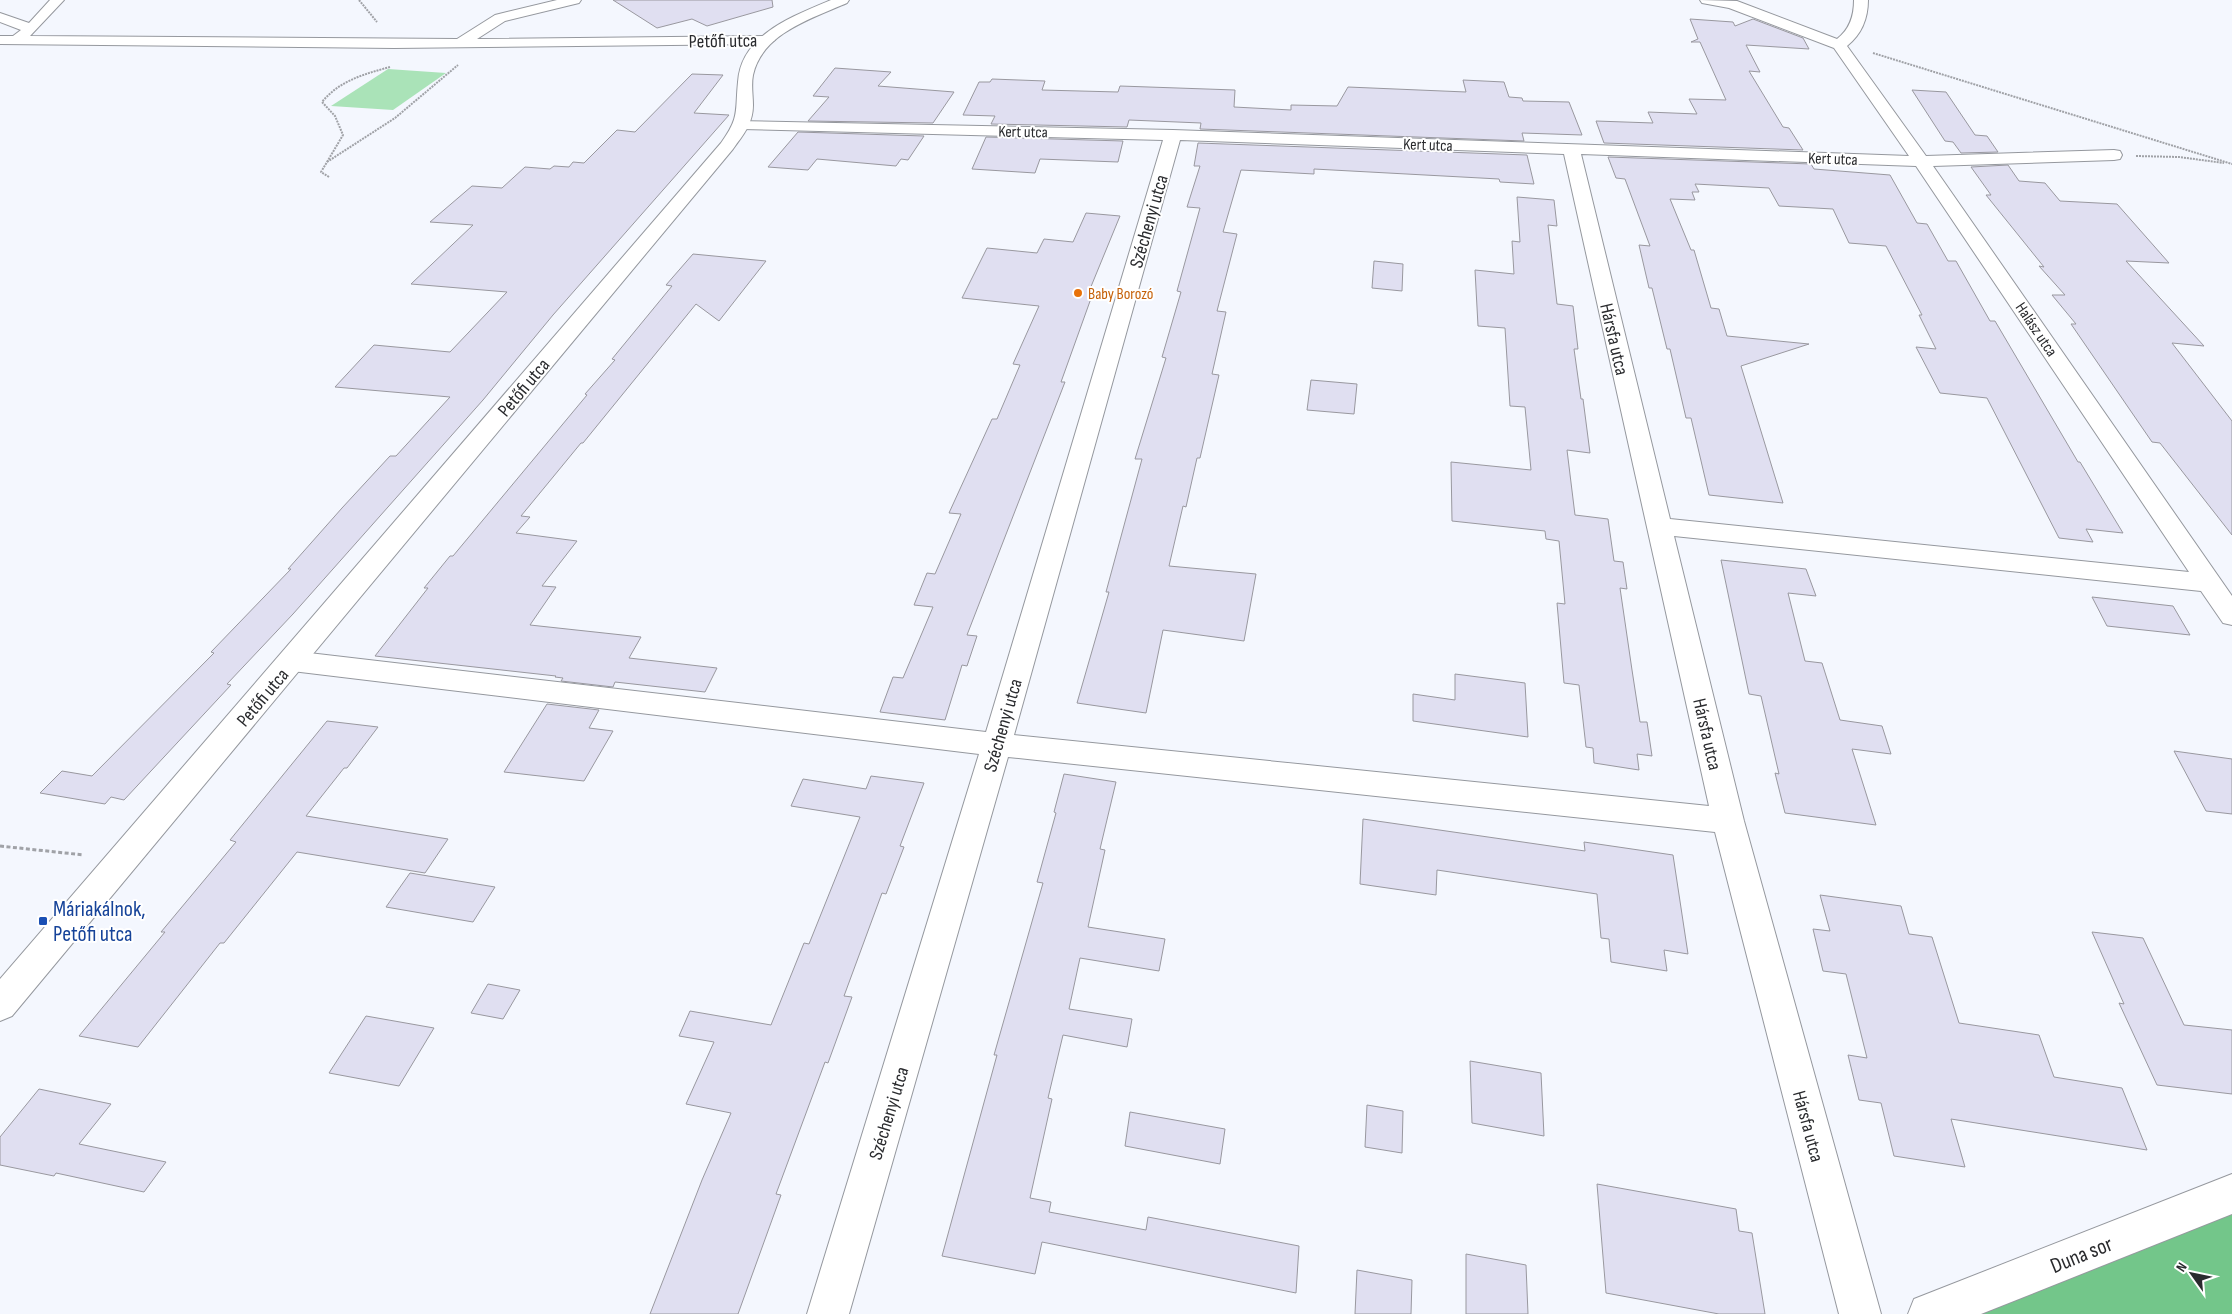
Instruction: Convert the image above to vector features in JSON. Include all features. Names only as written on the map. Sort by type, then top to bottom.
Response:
[{"type":"street","points":[[16,40],[31,29],[57,0]]},
{"type":"street","points":[[461,43],[500,18],[574,0]]},
{"type":"street","points":[[768,40],[779,30],[842,0]]},
{"type":"street","points":[[1707,0],[1732,4],[1839,45],[1850,38],[1862,13],[1861,0]]},
{"type":"street","points":[[1732,4],[1758,0]]},
{"type":"street","points":[[0,17],[31,29]]},
{"type":"street","name":"Petőfi utca","points":[[0,40],[394,44],[768,40]]},
{"type":"street","points":[[700,55],[720,40]]},
{"type":"street","name":"Petőfi utca","points":[[0,1004],[292,662],[727,146],[742,124],[745,111],[746,74],[757,48],[768,40]]},
{"type":"street","points":[[660,56],[656,53],[657,50],[667,41]]},
{"type":"street","name":"Halász utca","points":[[1839,45],[1921,160],[2232,616]]},
{"type":"street","name":"Kert utca","points":[[742,124],[1173,135],[1921,160],[2114,155]]},
{"type":"street","name":"Széchenyi utca","points":[[828,1314],[997,745],[1173,135]]},
{"type":"street","name":"Hársfa utca","points":[[1571,149],[1728,821],[1860,1314]]},
{"type":"street","points":[[1659,526],[2210,583]]},
{"type":"street","points":[[292,662],[997,745],[1728,821]]},
{"type":"street","name":"Duna sor","points":[[1929,1314],[2232,1194]]},
{"type":"path","points":[[327,162],[395,118],[486,43]]},
{"type":"path","points":[[1839,45],[1860,48],[2232,164]]},
{"type":"path","points":[[329,176],[321,172],[337,148],[342,135],[335,116],[322,102],[326,95],[360,77],[397,65]]},
{"type":"path","points":[[2114,155],[2179,157],[2232,164]]},
{"type":"path","points":[[0,846],[124,859]]},
{"type":"green space","points":[[388,69],[446,73],[393,110],[331,106]]},
{"type":"green space","points":[[2232,1211],[2232,1314],[1931,1314]]},
{"type":"building","points":[[613,0],[772,0],[773,7],[707,26],[692,19],[657,28]]},
{"type":"building","points":[[1690,19],[1733,22],[1735,26],[1753,19],[1803,38],[1809,49],[1746,45],[1760,72],[1749,71],[1783,127],[1789,128],[1803,150],[1604,143],[1596,121],[1653,123],[1648,112],[1697,114],[1689,99],[1726,100],[1700,42],[1691,42],[1698,39]]},
{"type":"building","points":[[835,68],[891,72],[878,86],[954,92],[933,123],[808,121],[829,97],[813,96]]},
{"type":"building","points":[[692,74],[723,75],[694,113],[729,115],[553,315],[483,400],[293,614],[227,684],[231,685],[124,800],[111,797],[105,804],[40,793],[62,771],[92,776],[214,653],[211,652],[291,569],[288,569],[342,508],[390,456],[396,456],[450,397],[335,387],[374,345],[450,352],[507,292],[411,284],[473,225],[430,222],[472,186],[502,188],[525,167],[550,169],[554,166],[569,167],[573,162],[584,163],[617,130],[635,132]]},
{"type":"building","points":[[992,79],[1045,81],[1042,90],[1118,92],[1120,86],[1235,90],[1234,107],[1291,110],[1291,105],[1337,106],[1348,87],[1466,92],[1463,80],[1504,82],[1509,97],[1522,98],[1523,101],[1569,102],[1582,135],[1522,133],[1524,141],[1200,129],[1201,123],[1129,120],[1127,127],[991,124],[995,116],[963,115],[979,82],[990,82]]},
{"type":"building","points":[[1912,90],[1946,92],[1975,135],[1987,136],[1998,152],[1961,153],[1953,142],[1945,141]]},
{"type":"building","points":[[798,132],[924,136],[908,160],[901,159],[896,166],[817,159],[808,170],[768,167]]},
{"type":"building","points":[[986,137],[1123,141],[1118,162],[1040,159],[1035,173],[972,169]]},
{"type":"building","points":[[1198,143],[1527,155],[1534,184],[1500,182],[1499,179],[1314,169],[1314,174],[1241,170],[1223,232],[1237,234],[1217,311],[1226,312],[1212,374],[1219,375],[1200,458],[1197,458],[1186,507],[1183,506],[1169,566],[1256,574],[1244,641],[1163,630],[1146,713],[1077,703],[1109,592],[1106,592],[1142,459],[1135,459],[1166,358],[1162,357],[1181,292],[1177,291],[1200,208],[1187,207],[1200,166],[1194,166]]},
{"type":"building","points":[[1608,157],[1811,164],[1814,169],[1890,175],[1917,223],[1927,224],[1948,261],[1956,261],[1990,321],[1995,321],[2078,462],[2080,462],[2123,533],[2086,529],[2093,542],[2059,538],[1987,398],[1940,393],[1916,347],[1936,349],[1919,315],[1922,315],[1886,246],[1849,243],[1833,209],[1779,206],[1769,188],[1695,184],[1699,192],[1692,192],[1695,200],[1670,199],[1691,250],[1694,250],[1711,308],[1719,309],[1727,336],[1809,344],[1741,366],[1783,503],[1709,495],[1691,418],[1686,418],[1670,349],[1667,349],[1652,288],[1649,288],[1639,245],[1650,246],[1625,179],[1616,178]]},
{"type":"building","points":[[2008,165],[2019,181],[2045,183],[2060,201],[2117,204],[2169,263],[2126,261],[2204,346],[2172,343],[2232,421],[2232,535],[2160,443],[2152,442],[2071,324],[2076,324],[2052,295],[2065,295],[2039,266],[2044,267],[1986,195],[1991,195],[1971,167]]},
{"type":"building","points":[[1517,197],[1554,200],[1557,226],[1548,225],[1557,304],[1573,306],[1578,349],[1574,349],[1590,453],[1567,450],[1575,515],[1608,519],[1614,561],[1623,562],[1627,589],[1620,588],[1632,670],[1640,722],[1647,722],[1652,756],[1637,754],[1639,770],[1594,763],[1593,748],[1586,747],[1579,685],[1564,683],[1557,603],[1565,604],[1559,541],[1546,539],[1545,531],[1452,521],[1451,462],[1531,470],[1525,407],[1510,406],[1505,328],[1478,326],[1475,270],[1514,274],[1512,241],[1520,242]]},
{"type":"building","points":[[1086,213],[1120,216],[1090,289],[1094,290],[1061,382],[1065,382],[967,635],[977,636],[967,666],[962,665],[945,720],[880,712],[893,677],[903,678],[933,607],[914,605],[927,573],[935,574],[961,514],[949,513],[992,419],[997,419],[1020,365],[1013,364],[1039,306],[962,298],[987,248],[1037,253],[1044,239],[1073,242]]},
{"type":"building","points":[[693,254],[766,261],[719,321],[696,304],[521,516],[530,517],[516,533],[577,541],[542,586],[556,587],[530,625],[641,637],[629,658],[717,668],[705,692],[615,682],[613,687],[561,681],[563,678],[556,676],[375,656],[428,588],[424,588],[450,556],[453,556],[615,360],[612,359],[672,286],[666,285]]},
{"type":"building","points":[[1374,261],[1403,264],[1402,291],[1372,288]]},
{"type":"building","points":[[1311,380],[1357,384],[1354,414],[1307,410]]},
{"type":"building","points":[[1721,560],[1806,569],[1816,596],[1788,593],[1805,661],[1822,663],[1840,720],[1882,726],[1891,754],[1852,749],[1876,825],[1785,813],[1775,773],[1779,774],[1761,696],[1749,694]]},
{"type":"building","points":[[2092,597],[2173,606],[2190,635],[2107,626]]},
{"type":"building","points":[[1455,674],[1525,683],[1528,737],[1413,721],[1413,694],[1455,700]]},
{"type":"building","points":[[547,704],[599,710],[589,728],[613,731],[584,781],[504,772]]},
{"type":"building","points":[[327,721],[378,727],[347,768],[344,768],[306,816],[448,839],[425,873],[297,852],[224,943],[220,943],[138,1047],[79,1036],[165,932],[161,932],[236,842],[230,840]]},
{"type":"building","points":[[2174,751],[2232,759],[2232,814],[2206,811]]},
{"type":"building","points":[[1064,774],[1116,782],[1100,849],[1105,850],[1088,927],[1165,939],[1159,971],[1080,958],[1069,1009],[1132,1019],[1127,1047],[1063,1035],[1048,1098],[1052,1099],[1030,1198],[1051,1202],[1049,1212],[1146,1230],[1148,1217],[1299,1246],[1296,1293],[1042,1242],[1035,1274],[942,1256],[997,1055],[994,1055],[1043,883],[1037,882],[1056,813],[1054,812]]},
{"type":"building","points":[[871,776],[924,783],[900,846],[904,847],[886,894],[882,893],[844,996],[852,997],[828,1063],[825,1062],[776,1194],[781,1195],[738,1314],[650,1314],[702,1180],[731,1113],[686,1104],[714,1042],[679,1036],[690,1011],[771,1025],[804,943],[809,944],[860,817],[791,806],[803,779],[866,789]]},
{"type":"building","points":[[1363,819],[1585,851],[1584,842],[1673,855],[1688,954],[1664,950],[1667,971],[1611,962],[1609,939],[1601,938],[1597,894],[1437,870],[1436,895],[1360,884]]},
{"type":"building","points":[[410,873],[495,887],[473,922],[386,907]]},
{"type":"building","points":[[1820,895],[1901,906],[1909,934],[1932,937],[1959,1023],[2039,1035],[2054,1077],[2122,1088],[2147,1150],[1951,1119],[1965,1167],[1894,1156],[1881,1103],[1859,1100],[1848,1055],[1867,1058],[1846,974],[1823,971],[1813,929],[1830,931]]},
{"type":"building","points":[[2092,932],[2143,938],[2184,1025],[2232,1030],[2232,1094],[2157,1085],[2119,1003],[2124,1004]]},
{"type":"building","points":[[488,984],[520,990],[503,1019],[471,1013]]},
{"type":"building","points":[[366,1016],[434,1028],[399,1086],[329,1073]]},
{"type":"building","points":[[1470,1061],[1541,1073],[1544,1136],[1472,1123]]},
{"type":"building","points":[[39,1089],[111,1104],[79,1144],[166,1162],[144,1192],[56,1173],[54,1176],[0,1165],[0,1137]]},
{"type":"building","points":[[1367,1105],[1403,1111],[1402,1153],[1365,1147]]},
{"type":"building","points":[[1130,1112],[1225,1129],[1220,1164],[1125,1146]]},
{"type":"building","points":[[1597,1184],[1736,1209],[1739,1231],[1752,1233],[1765,1314],[1719,1314],[1606,1293]]},
{"type":"building","points":[[1466,1254],[1526,1265],[1528,1314],[1466,1314]]},
{"type":"building","points":[[1357,1270],[1412,1280],[1411,1314],[1355,1314]]},
{"type":"place","name":"Baby Borozó","points":[[1078,293]]},
{"type":"place","name":"Máriakálnok, Petőfi utca","points":[[43,921]]}]
